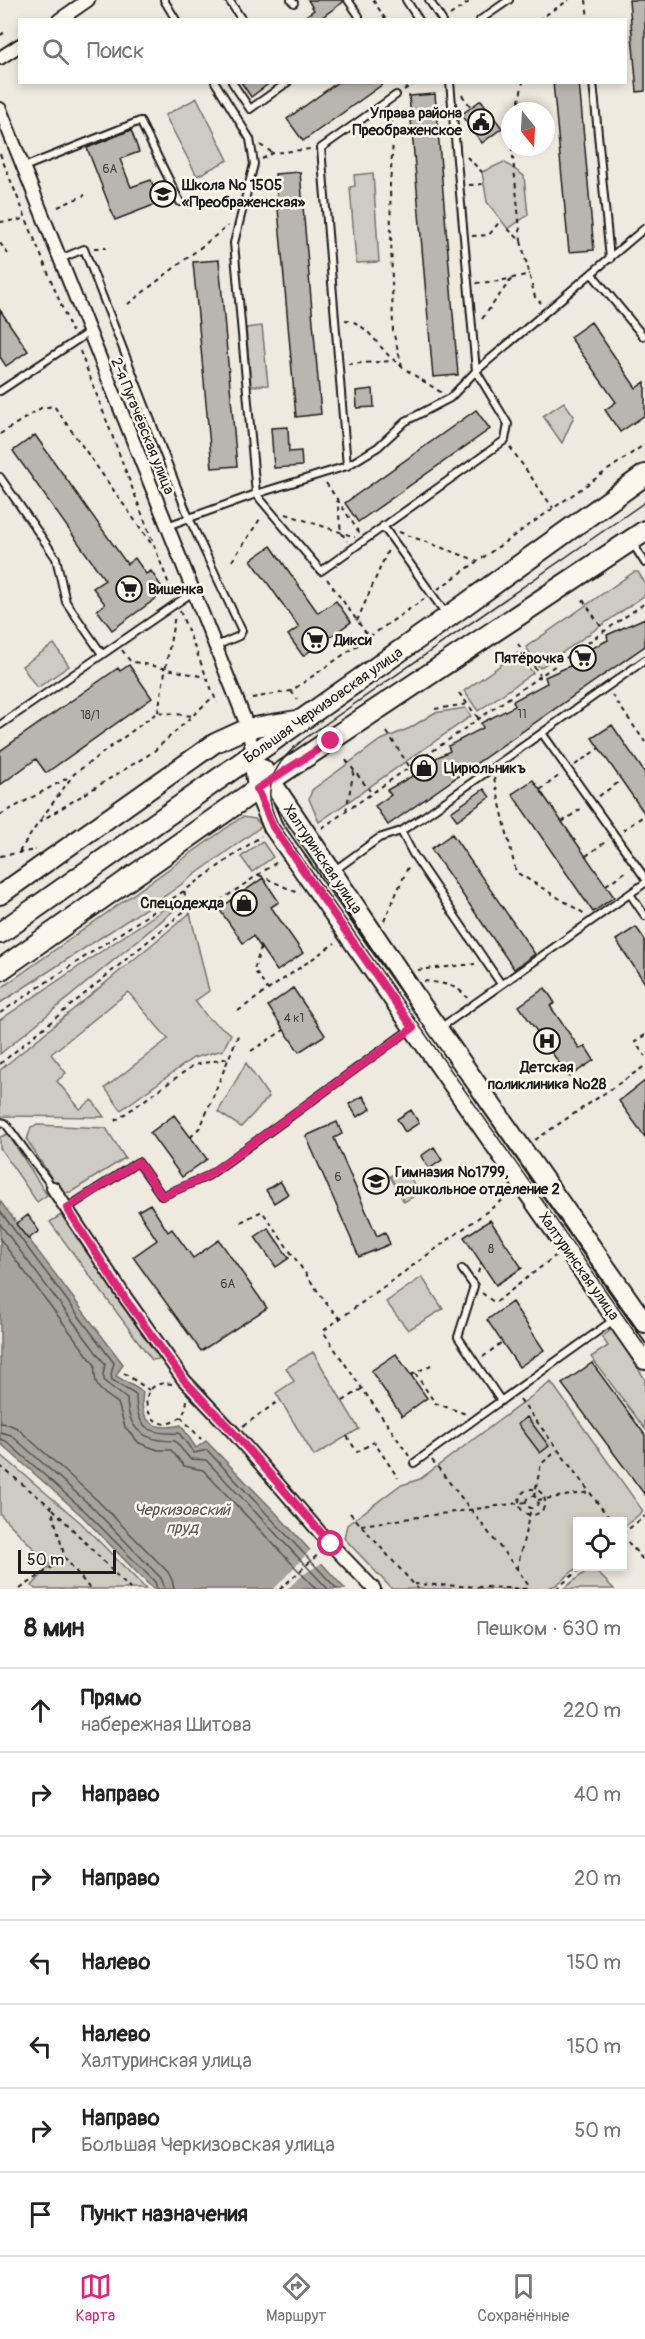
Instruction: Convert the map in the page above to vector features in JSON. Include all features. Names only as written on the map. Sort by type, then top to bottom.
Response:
[{"type":"main road","name":"Большая Черкизовская улица","points":[[0,933],[645,475]]},
{"type":"main road","points":[[0,970],[264,785],[638,536]]},
{"type":"street","points":[[62,18],[88,0]]},
{"type":"street","points":[[0,58],[18,46]]},
{"type":"street","name":"2-я Пугачёвская улица","points":[[0,109],[216,646],[248,728],[253,754]]},
{"type":"street","points":[[0,895],[215,743],[248,728],[303,719]]},
{"type":"street","name":"Халтуринская улица","points":[[253,754],[264,785],[273,827],[645,1323]]},
{"type":"street","name":"Халтуринская улица","points":[[264,785],[332,873],[425,1028],[645,1360]]},
{"type":"street","points":[[53,1188],[189,1394],[233,1432],[322,1535],[374,1589]]},
{"type":"lane","points":[[164,0],[175,18]]},
{"type":"lane","points":[[229,0],[241,18]]},
{"type":"lane","points":[[348,0],[358,18]]},
{"type":"lane","points":[[406,0],[418,18]]},
{"type":"lane","points":[[429,0],[443,18]]},
{"type":"lane","points":[[483,18],[509,0]]},
{"type":"lane","points":[[217,84],[250,139],[254,164],[234,243],[256,494],[321,571],[505,440],[508,424],[477,371],[450,84]]},
{"type":"lane","points":[[233,84],[250,109],[285,84]]},
{"type":"lane","points":[[593,84],[610,259]]},
{"type":"lane","points":[[347,466],[321,148],[393,97]]},
{"type":"lane","points":[[23,167],[140,121],[180,202]]},
{"type":"lane","points":[[167,526],[256,494],[321,476],[347,466],[378,447],[406,421],[450,398],[477,371],[645,228]]},
{"type":"lane","points":[[60,259],[84,249],[189,518],[242,631],[239,636],[216,646]]},
{"type":"lane","points":[[592,274],[643,336],[645,335]]},
{"type":"lane","points":[[0,391],[89,332]]},
{"type":"lane","points":[[0,477],[56,558],[66,602],[102,654]]},
{"type":"lane","points":[[383,526],[448,617]]},
{"type":"lane","points":[[638,536],[645,563]]},
{"type":"lane","points":[[0,725],[194,592]]},
{"type":"lane","points":[[332,873],[379,838],[401,831],[645,660]]},
{"type":"lane","points":[[542,734],[645,878]]},
{"type":"lane","points":[[401,831],[413,854],[501,984]]},
{"type":"lane","points":[[67,1208],[138,1162],[162,1196],[207,1176],[425,1028],[472,1005],[645,883]]},
{"type":"lane","points":[[630,894],[645,916]]},
{"type":"lane","points":[[0,1122],[5,1123],[53,1188]]},
{"type":"lane","points":[[462,1269],[474,1286],[458,1337],[501,1401]]},
{"type":"lane","points":[[414,1464],[616,1318]]},
{"type":"path","points":[[373,0],[385,18]]},
{"type":"path","points":[[445,18],[472,0]]},
{"type":"path","points":[[541,18],[569,0]]},
{"type":"path","points":[[586,0],[588,18]]},
{"type":"path","points":[[547,18],[548,13]]},
{"type":"path","points":[[0,35],[4,33]]},
{"type":"path","points":[[402,366],[393,331],[390,185],[393,97],[414,84]]},
{"type":"path","points":[[519,102],[523,84]]},
{"type":"path","points":[[456,146],[482,172]]},
{"type":"path","points":[[254,164],[273,153],[321,148]]},
{"type":"path","points":[[0,154],[217,703]]},
{"type":"path","points":[[513,156],[521,241],[535,297],[549,311]]},
{"type":"path","points":[[460,186],[484,184]]},
{"type":"path","points":[[58,207],[85,195]]},
{"type":"path","points":[[129,304],[239,218]]},
{"type":"path","points":[[0,222],[26,219]]},
{"type":"path","points":[[464,237],[489,235],[501,220]]},
{"type":"path","points":[[508,229],[521,241]]},
{"type":"path","points":[[0,243],[8,254]]},
{"type":"path","points":[[469,284],[530,274]]},
{"type":"path","points":[[473,331],[512,278]]},
{"type":"path","points":[[335,320],[351,321],[373,337],[393,361],[450,398]]},
{"type":"path","points":[[338,365],[393,361]]},
{"type":"path","points":[[0,434],[40,408],[54,406],[157,551]]},
{"type":"path","points":[[505,440],[553,508]]},
{"type":"path","points":[[252,698],[291,692],[645,444]]},
{"type":"path","points":[[321,476],[364,540]]},
{"type":"path","points":[[337,499],[341,532],[352,549]]},
{"type":"path","points":[[232,561],[267,508],[364,540]]},
{"type":"path","points":[[383,526],[478,561]]},
{"type":"path","points":[[357,621],[392,539]]},
{"type":"path","points":[[321,571],[369,637]]},
{"type":"path","points":[[583,600],[604,631]]},
{"type":"path","points":[[158,712],[177,603]]},
{"type":"path","points":[[316,832],[645,603]]},
{"type":"path","points":[[118,644],[130,661],[205,677]]},
{"type":"path","points":[[518,644],[540,675]]},
{"type":"path","points":[[606,687],[645,742]]},
{"type":"path","points":[[291,692],[297,699]]},
{"type":"path","points":[[459,693],[479,719]]},
{"type":"path","points":[[39,822],[153,752],[214,696]]},
{"type":"path","points":[[435,709],[468,704]]},
{"type":"path","points":[[0,815],[74,774],[158,712],[193,716]]},
{"type":"path","points":[[387,732],[409,766]]},
{"type":"path","points":[[346,760],[371,792]]},
{"type":"path","points":[[492,768],[516,872],[596,919]]},
{"type":"path","points":[[346,811],[354,770]]},
{"type":"path","points":[[19,852],[74,774]]},
{"type":"path","points":[[0,1013],[184,891],[265,833]]},
{"type":"path","points":[[0,856],[45,850]]},
{"type":"path","points":[[380,930],[413,854]]},
{"type":"path","points":[[0,1064],[188,908],[208,909],[282,859]]},
{"type":"path","points":[[606,885],[635,865]]},
{"type":"path","points":[[259,875],[300,894]]},
{"type":"path","points":[[184,891],[188,908]]},
{"type":"path","points":[[238,1011],[340,940]]},
{"type":"path","points":[[261,947],[254,970],[268,990]]},
{"type":"path","points":[[418,970],[487,963]]},
{"type":"path","points":[[421,980],[448,984],[463,992],[472,1005]]},
{"type":"path","points":[[252,1051],[284,1030]]},
{"type":"path","points":[[190,1137],[201,1125],[239,1033]]},
{"type":"path","points":[[645,1035],[635,1042],[645,1056]]},
{"type":"path","points":[[115,1121],[194,1065],[229,1058]]},
{"type":"path","points":[[530,1143],[645,1066]]},
{"type":"path","points":[[414,1464],[323,1331],[518,1189]]},
{"type":"path","points":[[241,1222],[262,1211],[326,1303],[340,1319]]},
{"type":"path","points":[[474,1286],[495,1304],[562,1251]]},
{"type":"path","points":[[474,1363],[502,1342]]},
{"type":"path","points":[[411,1375],[431,1365]]},
{"type":"path","points":[[124,1373],[150,1391]]},
{"type":"path","points":[[415,1373],[435,1403],[477,1418]]},
{"type":"path","points":[[177,1384],[155,1385],[150,1391],[145,1402],[147,1412],[154,1420],[163,1424],[173,1423],[182,1417],[189,1394]]},
{"type":"path","points":[[343,1401],[363,1388]]},
{"type":"path","points":[[518,1396],[557,1451],[609,1517]]},
{"type":"path","points":[[233,1432],[280,1400]]},
{"type":"path","points":[[182,1417],[201,1439]]},
{"type":"path","points":[[347,1436],[357,1452],[374,1442],[398,1478]]},
{"type":"path","points":[[534,1497],[541,1464],[557,1451]]},
{"type":"path","points":[[431,1459],[530,1589]]},
{"type":"path","points":[[0,1466],[51,1507],[130,1589]]},
{"type":"path","points":[[535,1490],[541,1493],[544,1499],[541,1511],[528,1514],[522,1510],[519,1503],[523,1492],[535,1490]]},
{"type":"path","points":[[361,1525],[526,1502],[529,1497],[538,1500],[590,1492]]},
{"type":"path","points":[[517,1569],[528,1514],[531,1508],[537,1506],[538,1500]]},
{"type":"path","points":[[526,1502],[531,1508]]},
{"type":"path","points":[[51,1507],[65,1558],[90,1589]]},
{"type":"path","points":[[350,1513],[418,1589]]},
{"type":"path","points":[[627,1531],[645,1516]]},
{"type":"path","points":[[627,1541],[645,1562]]},
{"type":"path","points":[[280,1589],[327,1547]]},
{"type":"path","points":[[20,1589],[65,1558]]},
{"type":"path","points":[[556,1589],[578,1571]]},
{"type":"path","points":[[414,1584],[530,1589]]},
{"type":"shaded area","points":[[197,98],[228,160],[197,176],[165,115]]},
{"type":"shaded area","points":[[504,162],[524,176],[528,215],[508,229],[487,202],[482,172]]},
{"type":"shaded area","points":[[373,173],[379,262],[356,263],[350,187],[355,186],[354,175]]},
{"type":"shaded area","points":[[262,326],[268,385],[251,386],[246,328]]},
{"type":"shaded area","points":[[564,402],[574,416],[562,443],[543,416]]},
{"type":"shaded area","points":[[634,572],[638,572],[645,583],[645,595],[540,668],[526,647]]},
{"type":"shaded area","points":[[54,644],[69,666],[37,688],[22,666]]},
{"type":"shaded area","points":[[518,653],[533,673],[478,711],[464,691]]},
{"type":"shaded area","points":[[465,708],[471,716],[319,822],[309,799],[312,790],[379,741],[410,728],[434,713]]},
{"type":"shaded area","points":[[242,817],[255,819],[262,826],[168,894],[0,1003],[0,989]]},
{"type":"shaded area","points":[[262,841],[273,857],[252,872],[241,857]]},
{"type":"shaded area","points":[[179,899],[178,907],[0,1054],[0,1020]]},
{"type":"shaded area","points":[[190,913],[209,991],[195,1001],[208,1018],[231,1034],[223,1050],[193,1058],[121,1110],[105,1088],[168,1039],[128,992],[51,1054],[66,1073],[57,1081],[80,1109],[92,1100],[104,1117],[0,1116],[0,1070]]},
{"type":"shaded area","points":[[246,1063],[269,1097],[241,1127],[218,1112]]},
{"type":"shaded area","points":[[37,1125],[106,1128],[125,1158],[71,1192],[61,1193],[27,1140],[31,1127]]},
{"type":"shaded area","points":[[8,1134],[47,1195],[37,1202],[0,1148],[0,1137]]},
{"type":"shaded area","points":[[405,1168],[419,1193],[404,1202],[390,1176]]},
{"type":"shaded area","points":[[61,1215],[161,1359],[152,1360],[50,1222]]},
{"type":"shaded area","points":[[422,1277],[443,1309],[408,1330],[386,1302]]},
{"type":"shaded area","points":[[612,1329],[645,1379],[645,1429],[591,1357],[608,1346],[602,1337]]},
{"type":"shaded area","points":[[313,1352],[359,1429],[314,1456],[276,1393],[294,1381],[286,1368]]},
{"type":"shaded area","points":[[551,1382],[643,1511],[627,1525],[627,1517],[573,1517],[573,1571],[556,1585],[545,1589],[392,1589],[344,1538],[347,1525],[399,1486],[420,1479]]},
{"type":"shaded area","points":[[0,1454],[80,1522],[146,1589],[35,1589],[32,1586],[50,1565],[0,1514]]},
{"type":"shaded area","points":[[587,1571],[596,1571],[614,1589],[563,1589]]},
{"type":"water","name":"Черкизовский пруд","points":[[0,1201],[123,1364],[116,1376],[143,1392],[143,1410],[150,1422],[163,1427],[181,1425],[196,1448],[206,1441],[345,1589],[153,1589],[82,1516],[0,1443]]},
{"type":"pier","points":[[313,1547],[325,1561],[304,1574],[287,1589],[274,1589]]},
{"type":"building","points":[[308,0],[343,0],[321,18],[303,18],[314,10]]},
{"type":"building","points":[[629,0],[645,0],[645,91],[637,92]]},
{"type":"building","points":[[242,84],[268,84],[251,97]]},
{"type":"building","points":[[335,84],[383,84],[303,141],[287,119]]},
{"type":"building","points":[[553,84],[579,84],[594,250],[569,252]]},
{"type":"building","points":[[435,94],[458,375],[433,377],[409,96]]},
{"type":"building","name":"Управа района Преображенское","points":[[481,100],[501,129],[482,143],[461,115]]},
{"type":"building","points":[[131,130],[139,152],[120,159],[131,187],[151,180],[159,203],[115,220],[87,148]]},
{"type":"building","points":[[300,172],[321,414],[296,417],[275,174]]},
{"type":"building","points":[[219,260],[237,466],[212,468],[193,262]]},
{"type":"building","points":[[0,310],[28,351],[6,366],[0,357]]},
{"type":"building","points":[[591,322],[636,388],[645,382],[645,415],[620,432],[605,410],[616,402],[570,337]]},
{"type":"building","points":[[373,389],[374,407],[357,408],[356,391]]},
{"type":"building","points":[[476,410],[490,429],[358,522],[345,503]]},
{"type":"building","points":[[288,427],[289,452],[301,451],[302,466],[274,468],[271,428]]},
{"type":"building","points":[[35,435],[127,564],[135,558],[146,574],[151,571],[165,592],[112,630],[97,610],[105,604],[93,588],[105,580],[13,451]]},
{"type":"building","points":[[271,546],[318,613],[336,601],[351,622],[303,656],[288,635],[299,627],[251,560]]},
{"type":"building","points":[[645,618],[645,646],[388,825],[375,806],[391,795],[387,790],[420,772],[418,767],[450,751],[448,746],[483,728],[481,723],[515,706],[513,701],[547,683],[545,677],[579,662],[577,656],[608,640],[607,635]]},
{"type":"building","points":[[129,665],[152,698],[46,773],[36,759],[0,785],[0,751],[118,668],[120,671]]},
{"type":"building","points":[[612,725],[645,773],[645,814],[592,738]]},
{"type":"building","points":[[533,780],[614,897],[593,912],[512,794]]},
{"type":"building","points":[[484,789],[490,797],[457,820],[451,812]]},
{"type":"building","points":[[452,834],[535,954],[514,969],[431,849]]},
{"type":"building","points":[[263,878],[279,902],[271,907],[303,953],[277,971],[253,936],[243,943],[219,909]]},
{"type":"building","points":[[636,927],[645,940],[645,983],[616,940]]},
{"type":"building","points":[[293,988],[325,1035],[299,1052],[268,1006]]},
{"type":"building","points":[[545,988],[555,1003],[550,1006],[580,1049],[585,1046],[594,1060],[569,1077],[519,1006]]},
{"type":"building","points":[[645,1081],[645,1137],[619,1101]]},
{"type":"building","points":[[363,1096],[371,1109],[357,1117],[349,1104]]},
{"type":"building","points":[[411,1110],[419,1123],[405,1132],[397,1119]]},
{"type":"building","points":[[174,1115],[207,1159],[182,1177],[150,1133]]},
{"type":"building","points":[[337,1122],[342,1134],[334,1138],[377,1236],[385,1232],[390,1244],[359,1257],[306,1136]]},
{"type":"building","points":[[434,1147],[442,1160],[429,1169],[421,1156]]},
{"type":"building","points":[[280,1181],[288,1194],[274,1203],[266,1190]]},
{"type":"building","points":[[150,1204],[168,1232],[172,1229],[193,1258],[219,1240],[267,1308],[201,1351],[133,1257],[157,1240],[138,1211]]},
{"type":"building","points":[[28,1215],[39,1231],[28,1239],[16,1224]]},
{"type":"building","points":[[490,1220],[522,1268],[496,1285],[464,1237]]},
{"type":"building","points":[[268,1228],[289,1258],[276,1267],[255,1237]]},
{"type":"building","points":[[512,1302],[544,1350],[519,1367],[487,1320]]},
{"type":"building","points":[[396,1354],[427,1398],[402,1416],[371,1371]]},
{"type":"building","points":[[592,1363],[645,1435],[645,1495],[562,1384]]},
{"type":"building","points":[[527,1417],[549,1446],[540,1453],[518,1424]]},
{"type":"tram line","points":[[645,502],[304,739],[285,757],[270,787],[272,811],[278,824],[645,1347]]},
{"type":"place","name":"Управа района Преображенское","points":[[481,122]]},
{"type":"place","name":"Школа № 1505 «Преображенская»","points":[[163,194]]},
{"type":"place","name":"Вишенка","points":[[129,589]]},
{"type":"place","name":"Дикси","points":[[315,640]]},
{"type":"place","name":"Пятёрочка","points":[[583,658]]},
{"type":"place","name":"Цирюльникъ","points":[[424,768]]},
{"type":"place","name":"Спецодежда","points":[[244,903]]},
{"type":"place","name":"Детская поликлиника №28","points":[[547,1041]]},
{"type":"place","name":"Гимназия №1799, дошкольное отделение 2","points":[[376,1181]]},
{"type":"route","points":[[331,741],[257,789],[273,827],[413,1028],[207,1176],[162,1196],[138,1162],[67,1208],[124,1297],[184,1380],[331,1544]]}]
